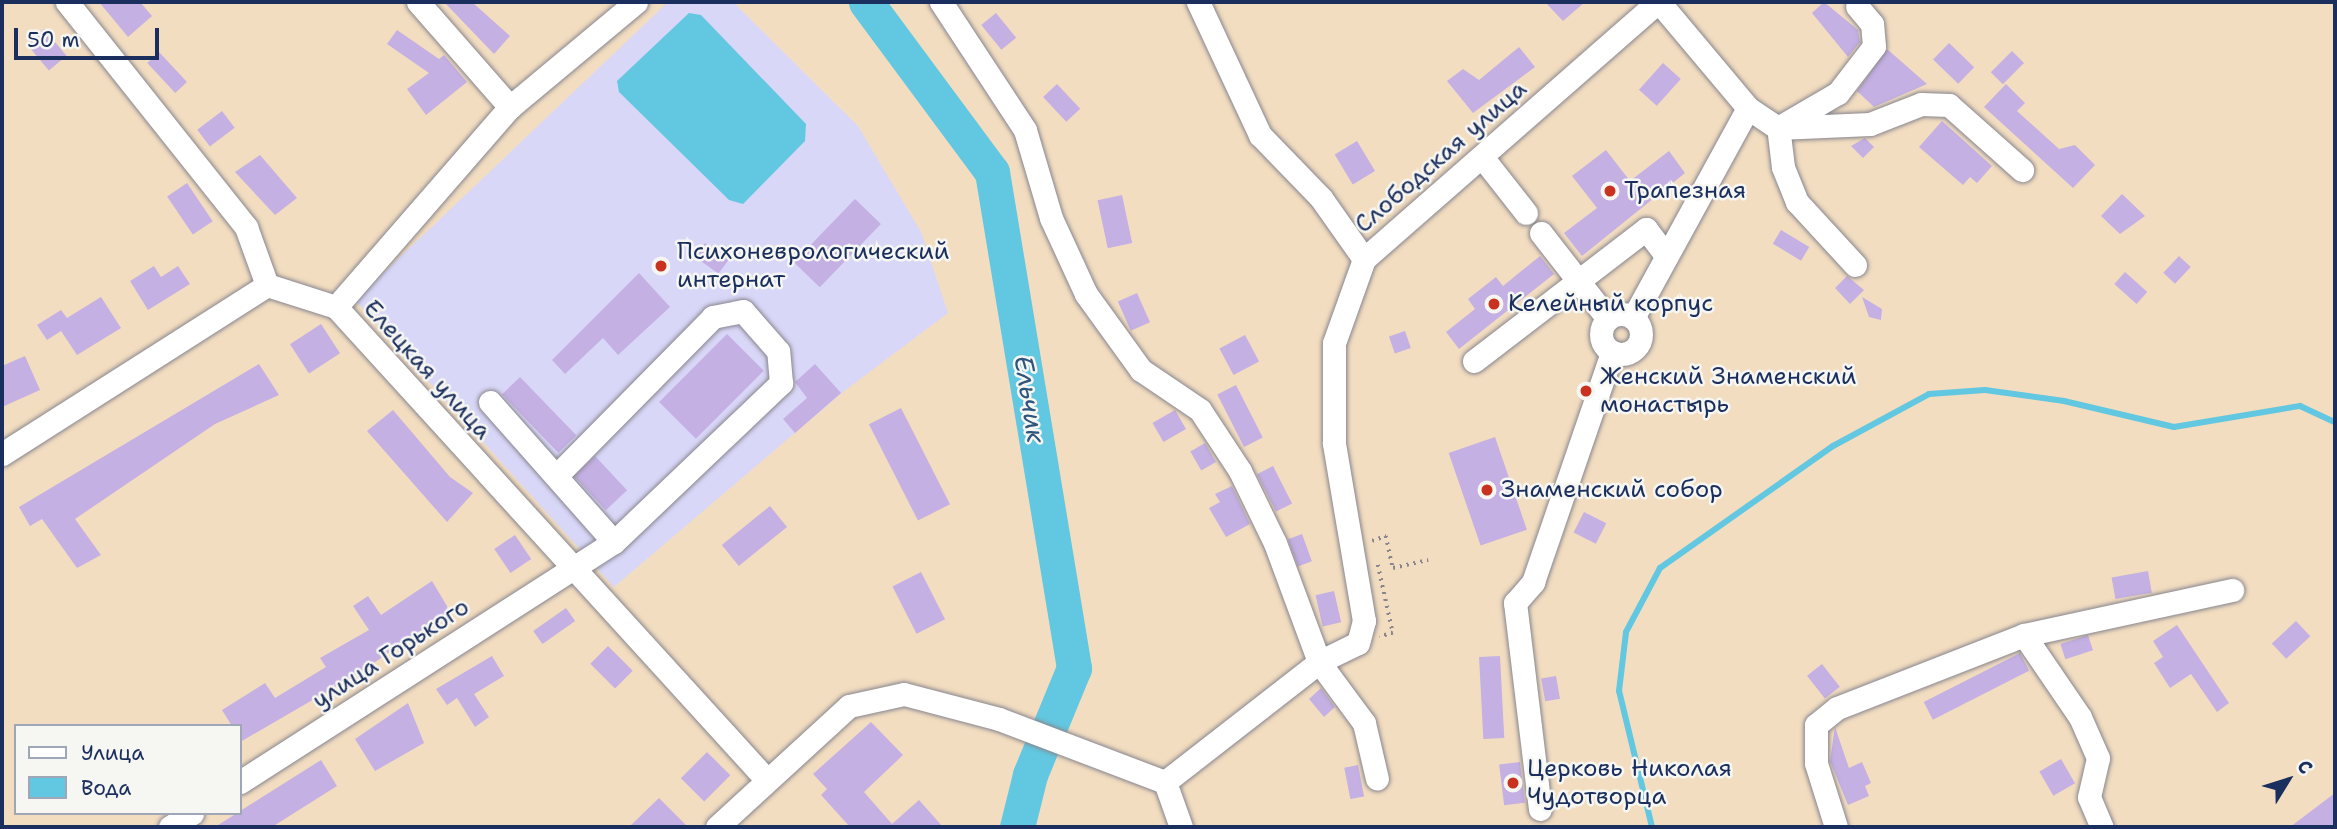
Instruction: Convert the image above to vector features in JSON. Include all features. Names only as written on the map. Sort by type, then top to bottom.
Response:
[{"type":"street","points":[[2,454],[267,285],[246,227],[67,2]]},
{"type":"street","points":[[418,2],[510,107]]},
{"type":"street","points":[[336,307],[510,107],[636,2]]},
{"type":"street","points":[[941,2],[1025,130],[1051,218],[1086,294],[1141,370],[1200,410],[1240,471],[1275,543],[1319,662],[1364,723],[1377,779]]},
{"type":"street","points":[[1198,2],[1260,135],[1321,198],[1364,259]]},
{"type":"street","points":[[1658,2],[1748,108],[1778,128],[1870,124],[1921,104],[1949,105],[2022,170]]},
{"type":"street","name":"Слободская улица","points":[[1357,643],[1364,621],[1334,443],[1334,343],[1364,259],[1658,2]]},
{"type":"street","points":[[1778,128],[1838,93],[1874,46],[1872,24],[1857,6]]},
{"type":"street","points":[[1633,318],[1748,108]]},
{"type":"street","points":[[1778,128],[1783,167],[1797,202],[1855,265]]},
{"type":"street","points":[[1482,157],[1526,213]]},
{"type":"street","points":[[1474,361],[1646,229],[1666,256]]},
{"type":"street","points":[[1541,233],[1608,319]]},
{"type":"street","name":"Елецкая улица","points":[[267,285],[336,307],[571,570],[766,779]]},
{"type":"street","name":"улица Горького","points":[[242,781],[614,542],[781,383],[778,351],[743,311],[713,317],[556,476]]},
{"type":"street","points":[[1608,319],[1633,318]]},
{"type":"street","points":[[1612,352],[1637,346],[1641,333],[1633,318]]},
{"type":"street","points":[[1608,319],[1601,337],[1612,352]]},
{"type":"street","points":[[1540,809],[1515,603],[1532,582],[1612,352]]},
{"type":"street","points":[[490,402],[614,542]]},
{"type":"street","points":[[1836,827],[1816,763],[1816,725],[1837,708],[2024,635],[2232,590]]},
{"type":"street","points":[[2024,635],[2080,717],[2098,758],[2089,797],[2102,827]]},
{"type":"street","points":[[1165,782],[1319,662],[1357,643]]},
{"type":"street","points":[[717,827],[766,779],[849,706],[904,694],[999,719],[1165,782]]},
{"type":"street","points":[[1165,782],[1179,821]]},
{"type":"street","points":[[170,827],[188,815]]},
{"type":"path","points":[[1357,643],[1393,633],[1372,539],[1386,536],[1393,568],[1428,560]]},
{"type":"shaded area","name":"Психоневрологический интернат","points":[[668,2],[733,2],[858,126],[921,232],[948,313],[843,392],[614,587],[355,300]]},
{"type":"water","points":[[689,13],[701,15],[806,124],[805,141],[743,204],[729,200],[619,92],[617,81]]},
{"type":"building","points":[[99,2],[140,2],[152,16],[128,37]]},
{"type":"building","points":[[444,2],[472,2],[510,36],[494,54]]},
{"type":"building","points":[[1545,2],[1585,2],[1563,21]]},
{"type":"building","points":[[1824,2],[1858,30],[1860,42],[1848,57],[1812,13]]},
{"type":"building","points":[[996,13],[1016,38],[1001,50],[981,25]]},
{"type":"building","points":[[44,29],[66,56],[49,71],[26,44]]},
{"type":"building","points":[[397,30],[439,59],[444,55],[467,82],[426,115],[407,89],[429,73],[387,44]]},
{"type":"building","points":[[1949,43],[1974,67],[1958,84],[1933,60]]},
{"type":"building","points":[[1519,47],[1535,67],[1473,113],[1447,81],[1463,69],[1479,80]]},
{"type":"building","points":[[1887,49],[1927,84],[1874,107],[1857,91]]},
{"type":"building","points":[[2012,51],[2024,63],[2003,84],[1991,72]]},
{"type":"building","points":[[159,52],[187,82],[175,93],[147,63]]},
{"type":"building","points":[[1663,63],[1681,79],[1657,106],[1639,90]]},
{"type":"building","points":[[1057,84],[1080,109],[1066,122],[1043,97]]},
{"type":"building","points":[[2006,84],[2025,103],[2017,111],[2059,149],[2075,145],[2095,165],[2073,188],[1984,107]]},
{"type":"building","points":[[222,111],[235,128],[210,146],[197,130]]},
{"type":"building","points":[[1942,121],[1992,166],[1977,183],[1970,177],[1963,185],[1919,147]]},
{"type":"building","points":[[1865,138],[1874,147],[1863,158],[1851,146]]},
{"type":"building","points":[[1357,141],[1375,171],[1353,184],[1335,154]]},
{"type":"building","name":"Трапезная","points":[[1606,150],[1630,181],[1669,151],[1685,173],[1582,256],[1564,233],[1597,208],[1572,176]]},
{"type":"building","points":[[260,155],[297,198],[275,215],[235,172]]},
{"type":"building","points":[[187,183],[213,221],[193,235],[167,196]]},
{"type":"building","points":[[2122,194],[2145,216],[2120,234],[2101,216]]},
{"type":"building","points":[[1122,195],[1132,243],[1108,248],[1098,200]]},
{"type":"building","points":[[855,199],[881,224],[820,287],[794,262]]},
{"type":"building","points":[[1781,230],[1809,247],[1801,261],[1773,244]]},
{"type":"building","points":[[705,243],[728,260],[718,274],[695,257]]},
{"type":"building","name":"Келейный корпус","points":[[1540,256],[1554,274],[1459,349],[1446,332],[1475,309],[1468,299],[1496,277],[1503,286]]},
{"type":"building","points":[[2179,256],[2191,267],[2175,284],[2163,273]]},
{"type":"building","points":[[154,266],[161,277],[178,266],[190,284],[148,310],[130,281]]},
{"type":"building","points":[[2125,272],[2147,292],[2137,304],[2114,284]]},
{"type":"building","points":[[639,273],[670,307],[618,355],[603,338],[565,374],[552,360]]},
{"type":"building","points":[[1847,276],[1864,290],[1850,304],[1835,288]]},
{"type":"building","points":[[1137,293],[1150,322],[1131,331],[1118,302]]},
{"type":"building","points":[[101,297],[121,328],[77,355],[61,331],[47,340],[37,325],[61,310],[67,318]]},
{"type":"building","points":[[1862,297],[1882,309],[1881,320],[1869,317]]},
{"type":"building","points":[[321,324],[340,353],[309,374],[290,344]]},
{"type":"building","points":[[1405,331],[1411,348],[1395,354],[1389,337]]},
{"type":"building","points":[[727,334],[764,371],[696,439],[659,402]]},
{"type":"building","points":[[1245,335],[1259,361],[1233,375],[1219,349]]},
{"type":"building","points":[[25,356],[40,390],[2,407],[2,366]]},
{"type":"building","points":[[259,364],[279,395],[215,424],[75,519],[101,555],[77,568],[42,519],[30,526],[19,507]]},
{"type":"building","points":[[815,364],[841,393],[795,433],[783,419],[807,398],[795,382]]},
{"type":"building","points":[[520,377],[576,435],[558,453],[502,394]]},
{"type":"building","points":[[1236,385],[1263,438],[1244,447],[1217,395]]},
{"type":"building","points":[[901,408],[950,504],[918,521],[869,424]]},
{"type":"building","points":[[393,410],[450,477],[473,493],[447,522],[367,431]]},
{"type":"building","points":[[1175,410],[1186,429],[1163,442],[1152,423]]},
{"type":"building","name":"Знаменский собор","points":[[1495,437],[1527,530],[1481,546],[1449,453]]},
{"type":"building","points":[[1205,443],[1216,462],[1201,471],[1190,452]]},
{"type":"building","points":[[595,456],[627,490],[606,510],[574,476]]},
{"type":"building","points":[[1273,466],[1292,503],[1276,512],[1257,474]]},
{"type":"building","points":[[1232,486],[1250,524],[1226,537],[1209,508],[1220,502],[1215,494]]},
{"type":"building","points":[[770,506],[787,527],[739,566],[722,545]]},
{"type":"building","points":[[1584,512],[1606,523],[1596,544],[1574,532]]},
{"type":"building","points":[[1302,534],[1312,561],[1298,566],[1288,539]]},
{"type":"building","points":[[515,535],[531,559],[510,573],[494,549]]},
{"type":"building","points":[[2148,571],[2152,593],[2115,599],[2112,577]]},
{"type":"building","points":[[921,572],[945,619],[917,634],[892,587]]},
{"type":"building","points":[[432,581],[450,611],[359,673],[242,741],[242,724],[231,724],[222,710],[265,683],[275,698],[326,667],[320,658],[369,630],[353,606],[368,596],[381,615]]},
{"type":"building","points":[[1334,591],[1341,622],[1323,626],[1315,595]]},
{"type":"building","points":[[566,608],[575,621],[542,644],[533,631]]},
{"type":"building","points":[[2296,621],[2310,636],[2286,659],[2272,644]]},
{"type":"building","points":[[2177,625],[2229,703],[2217,712],[2191,674],[2170,688],[2154,663],[2163,657],[2153,641]]},
{"type":"building","points":[[2088,635],[2093,650],[2065,659],[2060,644]]},
{"type":"building","points":[[608,646],[633,671],[615,688],[590,664]]},
{"type":"building","points":[[2020,653],[2029,671],[1933,720],[1924,702]]},
{"type":"building","points":[[492,656],[504,676],[474,694],[489,717],[475,727],[457,698],[447,705],[436,689]]},
{"type":"building","points":[[1500,656],[1504,738],[1483,739],[1479,657]]},
{"type":"building","points":[[1822,664],[1840,687],[1825,699],[1807,676]]},
{"type":"building","points":[[1556,676],[1560,699],[1545,701],[1541,679]]},
{"type":"building","points":[[1321,688],[1335,707],[1324,717],[1309,699]]},
{"type":"building","points":[[408,703],[424,743],[375,771],[355,739]]},
{"type":"building","points":[[871,722],[903,755],[864,792],[892,824],[919,800],[943,827],[850,827],[821,795],[827,789],[813,774]]},
{"type":"building","points":[[1835,727],[1849,768],[1862,762],[1871,783],[1865,786],[1869,796],[1848,805],[1830,761]]},
{"type":"building","points":[[707,752],[730,775],[704,801],[681,778]]},
{"type":"building","points":[[2061,759],[2075,783],[2053,796],[2039,772]]},
{"type":"building","points":[[321,760],[337,786],[272,827],[215,827],[234,815],[242,815],[242,810]]},
{"type":"building","name":"Церковь Николая Чудотворца","points":[[1520,762],[1525,803],[1504,805],[1499,765]]},
{"type":"building","points":[[1358,765],[1364,796],[1350,799],[1344,768]]},
{"type":"building","points":[[2335,793],[2335,827],[2290,827]]},
{"type":"building","points":[[659,798],[688,827],[629,827]]},
{"type":"waterway","name":"Ельчик","points":[[866,2],[992,172],[1074,668],[1030,775],[1017,827]]},
{"type":"waterway","points":[[1652,827],[1619,691],[1626,632],[1660,568],[1833,446],[1929,394],[1985,390],[2064,401],[2174,427],[2300,406],[2335,422]]},
{"type":"place","name":"Трапезная","points":[[1610,191]]},
{"type":"place","name":"Психоневрологический интернат","points":[[661,266]]},
{"type":"place","name":"Келейный корпус","points":[[1494,304]]},
{"type":"place","name":"Женский Знаменский монастырь","points":[[1586,391]]},
{"type":"place","name":"Знаменский собор","points":[[1487,490]]},
{"type":"place","name":"Церковь Николая Чудотворца","points":[[1513,783]]}]
